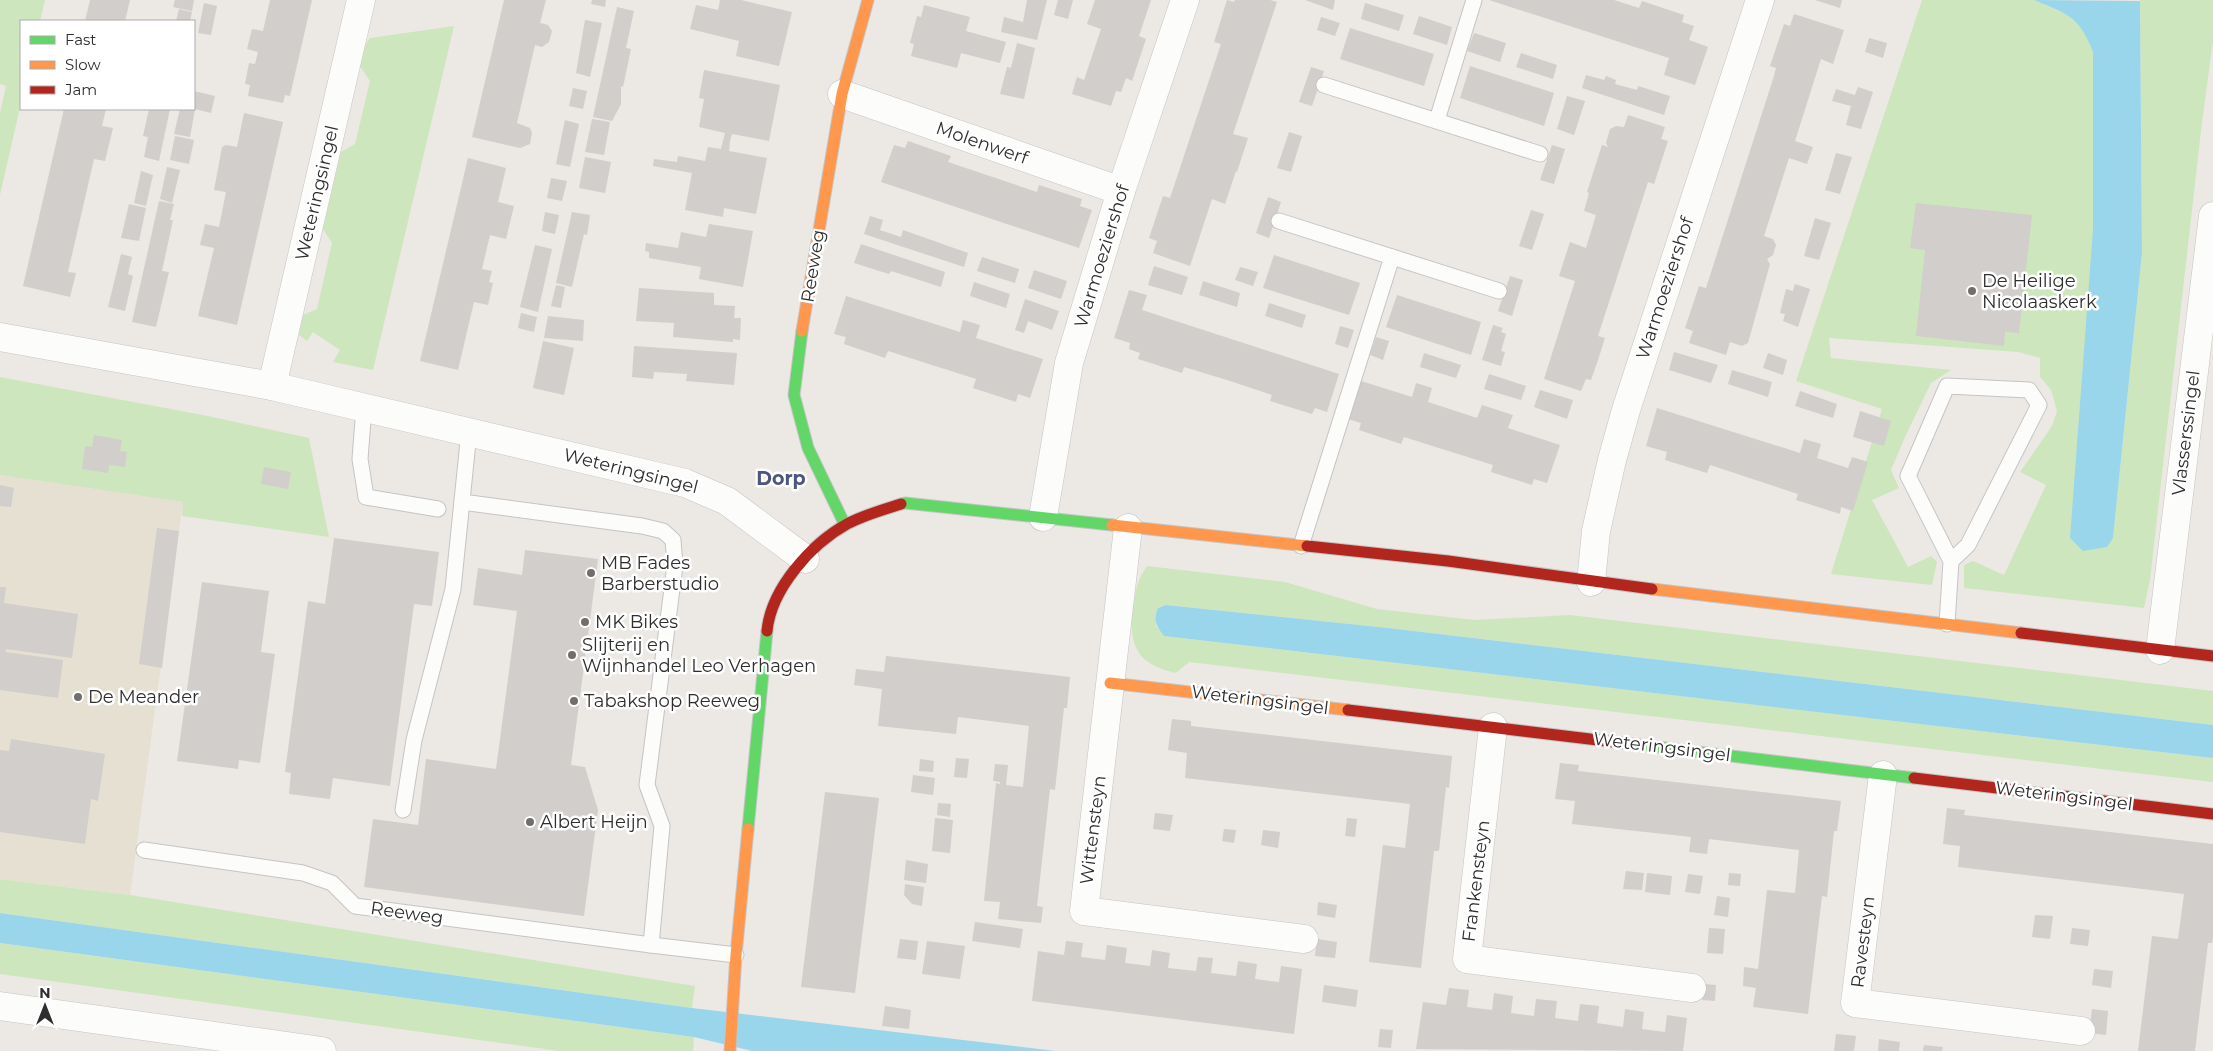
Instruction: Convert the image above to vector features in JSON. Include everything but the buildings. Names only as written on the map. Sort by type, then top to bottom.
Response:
[{"type":"main road","name":"Reeweg","points":[[845,525],[808,448],[794,395],[798,355],[842,94],[868,0]]},
{"type":"main road","points":[[730,1051],[736,955],[768,617],[782,583],[821,542],[845,525],[863,516],[906,503],[1448,561],[1591,582],[2213,656]]},
{"type":"main road","name":"Weteringsingel","points":[[1110,683],[1494,727],[2213,814]]},
{"type":"street","name":"Weteringsingel","points":[[272,386],[361,0]]},
{"type":"street","name":"Warmoeziershof","points":[[1043,518],[1069,363],[1122,191],[1185,0]]},
{"type":"street","name":"Warmoeziershof","points":[[1591,582],[1596,532],[1626,410],[1760,0]]},
{"type":"street","name":"Molenwerf","points":[[842,94],[1122,191]]},
{"type":"street","name":"Vlasserssingel","points":[[2160,650],[2213,216]]},
{"type":"street","name":"Weteringsingel","points":[[0,336],[272,386],[659,476],[705,490],[727,501],[805,559]]},
{"type":"street","name":"Wittensteyn","points":[[1128,528],[1084,911],[1304,939]]},
{"type":"street","name":"Frankensteyn","points":[[1494,727],[1467,959],[1692,988]]},
{"type":"street","name":"Ravesteyn","points":[[1883,774],[1855,1003],[2082,1031]]},
{"type":"street","points":[[0,1006],[322,1051]]},
{"type":"lane","points":[[1437,120],[1474,0]]},
{"type":"lane","points":[[1324,85],[1540,154]]},
{"type":"lane","points":[[1279,221],[1499,291]]},
{"type":"lane","points":[[1301,546],[1392,257]]},
{"type":"lane","points":[[1947,624],[1951,561],[1908,476],[1948,386],[2029,390],[2038,406],[1968,546],[1951,561]]},
{"type":"lane","points":[[364,407],[360,459],[366,497],[438,509]]},
{"type":"lane","points":[[403,810],[414,740],[453,589],[469,432]]},
{"type":"lane","points":[[462,502],[642,526],[663,532],[673,540],[675,564],[647,785],[662,826],[650,945]]},
{"type":"lane","name":"Reeweg","points":[[144,850],[303,872],[332,883],[355,906],[736,955]]},
{"type":"shaded area","name":"De Meander","points":[[0,475],[183,502],[130,895],[0,879]]},
{"type":"green space","points":[[0,0],[45,0],[40,20],[20,20],[20,107],[0,195],[0,113],[6,86],[0,84]]},
{"type":"green space","points":[[1922,0],[2034,0],[2073,17],[2085,33],[2093,52],[2093,229],[2113,538],[2142,253],[2140,0],[2213,0],[2213,41],[2202,122],[2150,580],[2144,608],[1964,588],[1964,565],[1973,561],[2004,575],[2046,485],[2020,472],[2052,426],[2057,411],[2051,390],[2040,377],[2040,358],[2018,352],[1829,338],[1831,358],[1951,370],[1931,383],[1905,437],[1891,470],[1899,488],[1872,500],[1908,567],[1931,556],[1937,562],[1932,585],[1831,574],[1882,409],[1796,381]]},
{"type":"green space","points":[[454,26],[373,370],[333,362],[340,350],[313,332],[307,341],[299,335],[303,315],[317,309],[332,243],[323,229],[341,152],[355,144],[370,81],[360,66],[366,44],[370,38]]},
{"type":"green space","points":[[0,377],[208,416],[309,438],[329,537],[182,516],[183,502],[0,475]]},
{"type":"green space","points":[[1147,566],[1285,582],[1377,609],[1475,620],[1570,615],[2213,691],[2213,725],[1388,628],[1166,605],[1158,608],[1156,626],[1165,636],[2213,758],[2213,782],[1189,662],[1176,673],[1153,665],[1144,659],[1134,643],[1132,622],[1135,597],[1139,582]]},
{"type":"green space","points":[[0,879],[130,895],[695,986],[692,1008],[0,913]]},
{"type":"green space","points":[[0,943],[694,1037],[693,1051],[559,1051],[0,974]]},
{"type":"water","points":[[2034,0],[2140,1],[2142,253],[2113,538],[2107,547],[2083,551],[2070,538],[2093,229],[2093,52],[2077,23],[2064,13]]},
{"type":"water","points":[[1166,605],[1388,628],[2213,725],[2213,758],[1164,636],[1157,626],[1156,616],[1158,608]]},
{"type":"water","points":[[0,913],[692,1008],[1056,1051],[752,1051],[694,1037],[0,943]]},
{"type":"traffic: fast","points":[[802,331],[794,395],[808,448],[845,525]]},
{"type":"traffic: fast","points":[[901,504],[1112,525]]},
{"type":"traffic: fast","points":[[748,829],[767,631]]},
{"type":"traffic: fast","points":[[1623,743],[1914,778]]},
{"type":"traffic: slow","points":[[802,331],[842,94],[868,0]]},
{"type":"traffic: slow","points":[[1112,525],[1307,546]]},
{"type":"traffic: slow","points":[[1652,589],[2021,633]]},
{"type":"traffic: slow","points":[[1110,683],[1348,710]]},
{"type":"traffic: slow","points":[[730,1051],[736,955],[748,829]]},
{"type":"traffic: jam","points":[[767,631],[776,599],[785,584],[795,569],[820,543],[853,521],[901,504]]},
{"type":"traffic: jam","points":[[1307,546],[1448,561],[1652,589]]},
{"type":"traffic: jam","points":[[2021,633],[2213,656]]},
{"type":"traffic: jam","points":[[1348,710],[1623,743]]},
{"type":"traffic: jam","points":[[1914,778],[2213,814]]},
{"type":"place","name":"De Heilige Nicolaaskerk","points":[[1972,291]]},
{"type":"place","name":"MB Fades Barberstudio","points":[[591,573]]},
{"type":"place","name":"MK Bikes","points":[[585,622]]},
{"type":"place","name":"Slijterij en Wijnhandel Leo Verhagen","points":[[572,655]]},
{"type":"place","name":"De Meander","points":[[78,697]]},
{"type":"place","name":"Tabakshop Reeweg","points":[[574,701]]},
{"type":"place","name":"Albert Heijn","points":[[530,822]]},
{"type":"district","name":"Dorp","points":[[781,478]]}]
